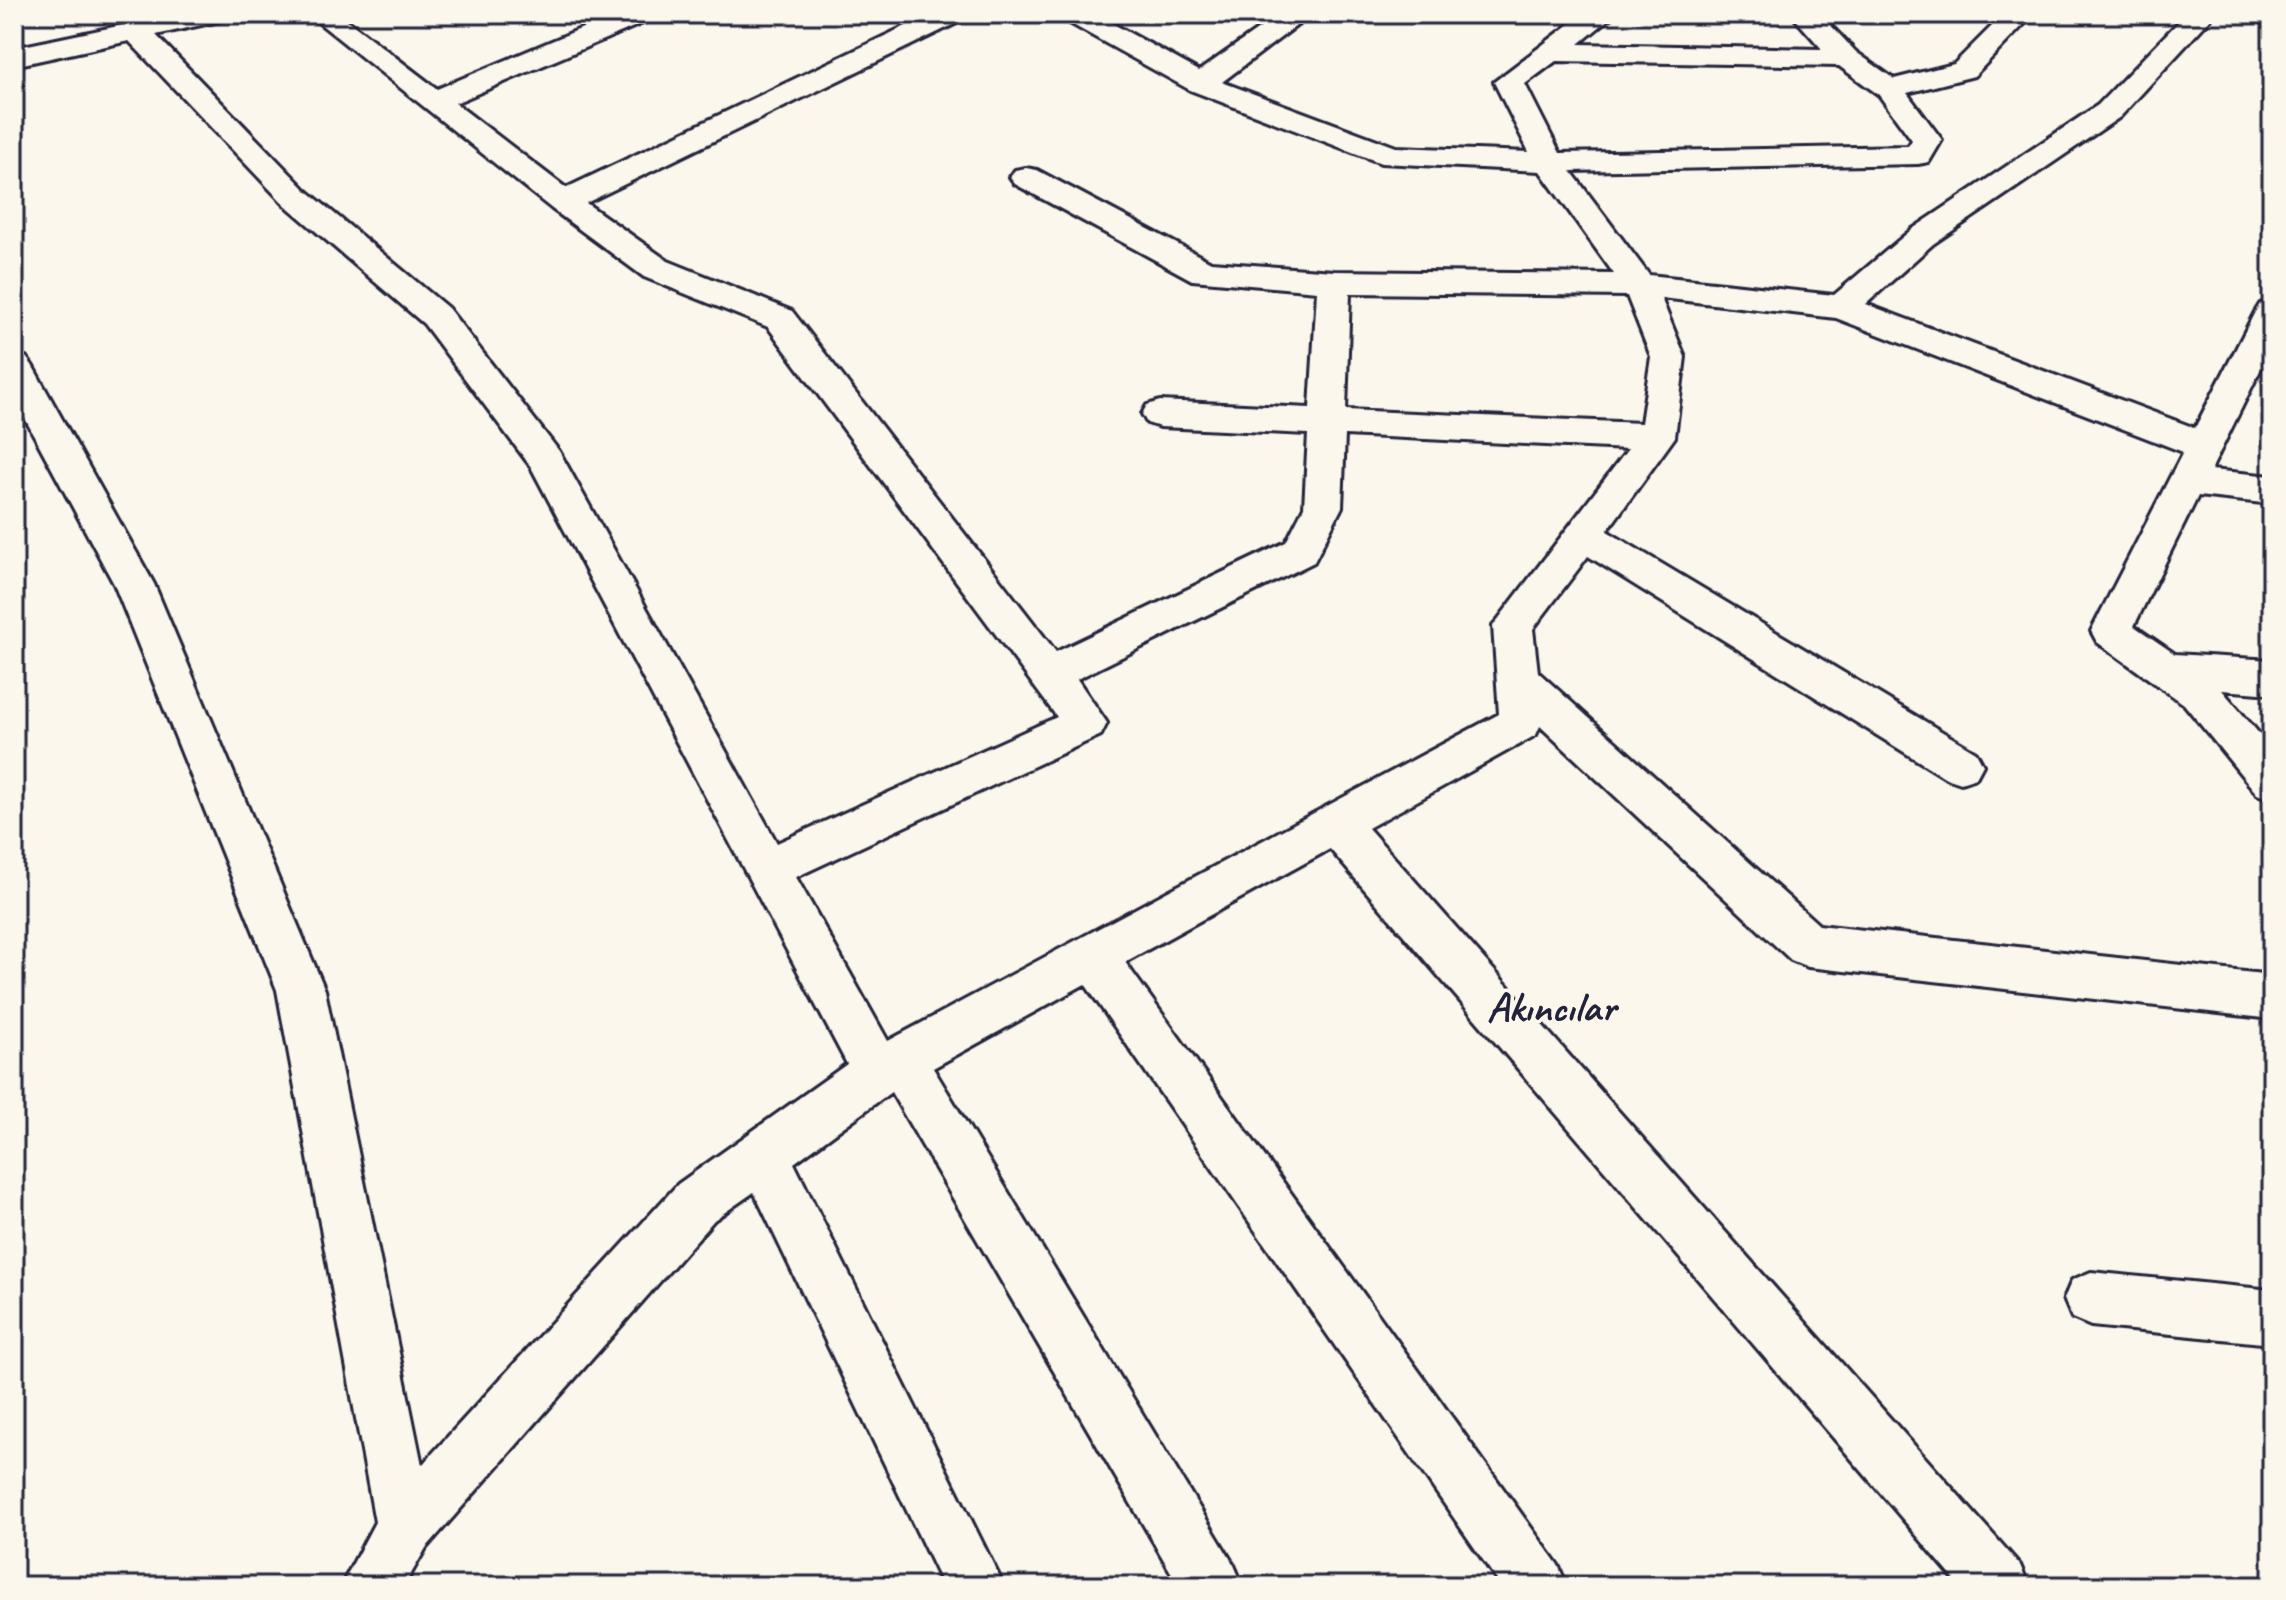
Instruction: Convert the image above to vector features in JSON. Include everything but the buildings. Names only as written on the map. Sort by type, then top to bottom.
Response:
[{"type":"street","points":[[14,57],[214,14]]},
{"type":"street","points":[[322,14],[563,202],[656,269],[780,319],[1086,723],[769,868]]},
{"type":"street","points":[[434,101],[640,14]]},
{"type":"street","points":[[563,202],[953,14]]},
{"type":"street","points":[[1074,14],[1200,84],[1392,156],[1549,162],[1918,155],[1927,140],[1889,89],[1846,58],[1805,14]]},
{"type":"street","points":[[1200,84],[1298,14]]},
{"type":"street","points":[[371,1586],[405,1527],[696,1202],[889,1066],[1521,723],[1513,626],[1657,437],[1668,357],[1639,285],[1549,162],[1509,82],[1601,14]]},
{"type":"street","points":[[1889,89],[1964,70],[2020,14]]},
{"type":"street","points":[[1841,307],[1922,237],[2109,111],[2201,14]]},
{"type":"street","points":[[136,31],[295,197],[436,316],[546,460],[769,868],[1213,1586]]},
{"type":"street","points":[[1550,52],[1846,58]]},
{"type":"street","points":[[1026,177],[1204,272],[1334,282],[1639,285],[1841,307],[2204,446]]},
{"type":"street","points":[[1049,674],[1300,552],[1323,507],[1334,282]]},
{"type":"street","points":[[2268,770],[2199,692],[2111,631],[2272,312]]},
{"type":"street","points":[[14,365],[134,584],[301,990],[405,1527]]},
{"type":"street","points":[[1160,414],[1657,437]]},
{"type":"street","points":[[2186,481],[2272,490]]},
{"type":"street","points":[[1583,535],[1961,765]]},
{"type":"street","points":[[2168,670],[2272,677]]},
{"type":"street","points":[[1518,680],[1808,945],[2272,997]]},
{"type":"street","points":[[1336,824],[1999,1586]]},
{"type":"street","points":[[1093,956],[1537,1586]]},
{"type":"street","points":[[763,1155],[974,1586]]},
{"type":"street","points":[[2091,1299],[2272,1317]]},
{"type":"district","name":"Akıncılar","points":[[1551,1007]]}]
